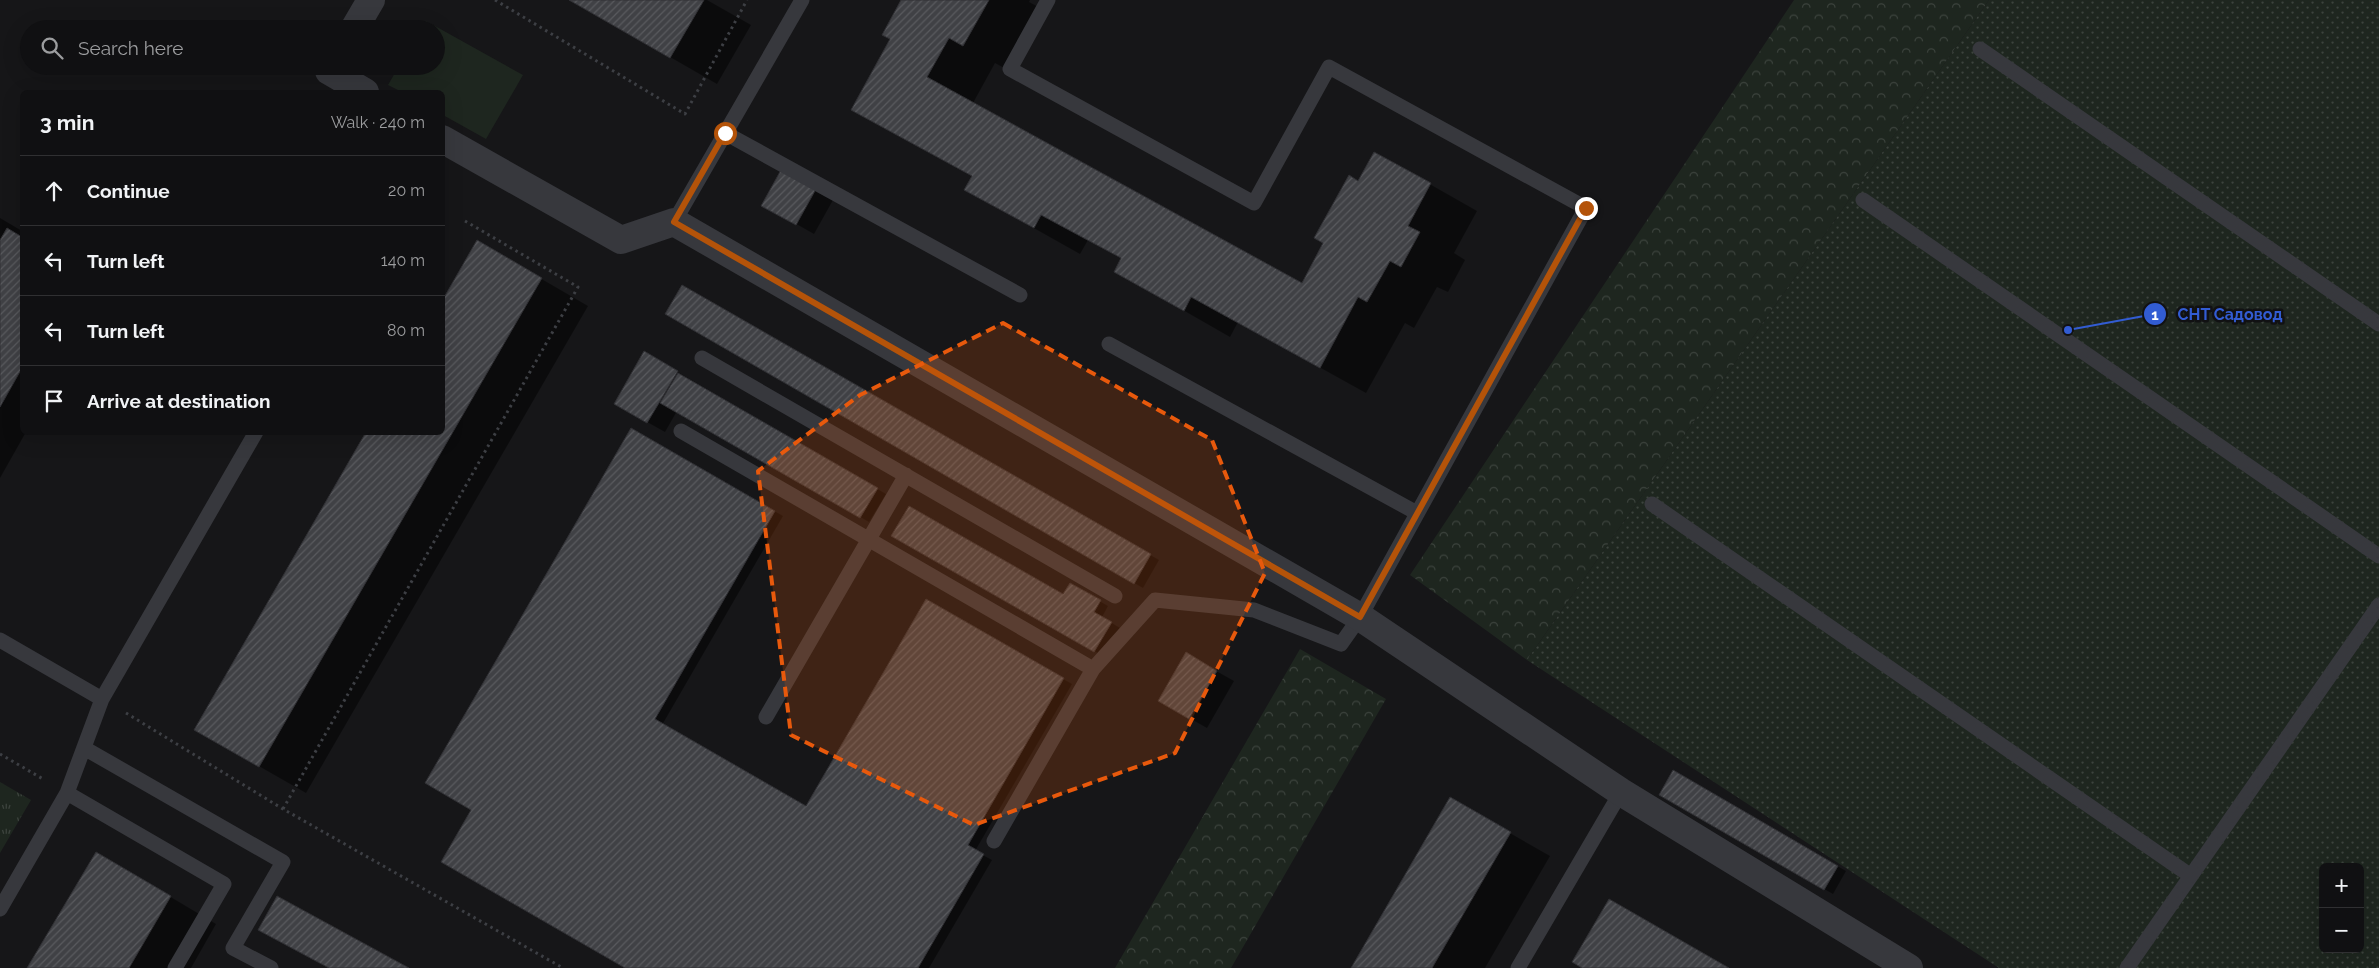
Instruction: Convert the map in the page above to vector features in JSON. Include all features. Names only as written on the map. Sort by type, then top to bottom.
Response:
[{"type":"street","points":[[359,20],[371,0]]},
{"type":"street","points":[[336,75],[362,90]]},
{"type":"street","points":[[445,141],[621,240],[674,222],[1360,617],[1621,792],[1909,968]]},
{"type":"lane","points":[[674,222],[802,0]]},
{"type":"lane","points":[[994,840],[1094,669],[1155,600],[1254,610],[1341,644],[1360,617],[1586,208],[1329,67],[1254,203],[1010,69],[1048,0]]},
{"type":"lane","points":[[1980,49],[2379,324]]},
{"type":"lane","points":[[725,133],[1020,295]]},
{"type":"lane","points":[[1863,200],[2379,556]]},
{"type":"lane","points":[[1109,344],[1417,513]]},
{"type":"lane","points":[[702,358],[1115,596]]},
{"type":"lane","points":[[681,431],[1094,669]]},
{"type":"lane","points":[[0,909],[67,793],[102,699],[254,435]]},
{"type":"lane","points":[[766,717],[906,476]]},
{"type":"lane","points":[[1652,504],[2191,876]]},
{"type":"lane","points":[[2127,968],[2379,605]]},
{"type":"lane","points":[[0,640],[102,699]]},
{"type":"lane","points":[[84,748],[283,862],[233,948],[271,968]]},
{"type":"lane","points":[[1518,968],[1621,792]]},
{"type":"lane","points":[[67,793],[224,884],[175,968]]},
{"type":"path","points":[[495,0],[685,114],[747,0]]},
{"type":"path","points":[[282,808],[578,287],[465,221]]},
{"type":"path","points":[[102,699],[282,808],[563,968]]},
{"type":"path","points":[[0,754],[67,793]]},
{"type":"highlighted area","points":[[1003,323],[1212,440],[1265,573],[1175,753],[974,825],[791,735],[758,471],[860,395]]},
{"type":"green space","points":[[1794,0],[1989,0],[1527,660],[1410,575]]},
{"type":"green space","points":[[1989,0],[2379,0],[2379,968],[1999,968],[1527,660]]},
{"type":"green space","points":[[445,32],[523,75],[486,139],[445,116],[445,90],[398,90],[388,85],[394,75],[445,75]]},
{"type":"green space","points":[[1300,649],[1386,699],[1231,968],[1115,968]]},
{"type":"green space","points":[[0,782],[31,800],[0,853]]},
{"type":"building","points":[[569,0],[704,0],[670,58]]},
{"type":"building","points":[[901,0],[989,0],[963,46],[949,38],[927,77],[1302,283],[1323,243],[1314,238],[1349,175],[1358,181],[1374,152],[1431,183],[1408,226],[1420,232],[1401,267],[1390,261],[1367,302],[1358,297],[1320,368],[1191,297],[1184,311],[1114,272],[1121,258],[1041,215],[1034,228],[964,190],[972,176],[851,110],[890,39],[882,35]]},
{"type":"building","points":[[781,170],[816,189],[796,225],[761,206]]},
{"type":"building","points":[[7,228],[20,236],[20,372],[0,407],[0,240]]},
{"type":"building","points":[[477,240],[542,278],[259,767],[194,730],[364,435],[445,435],[445,296]]},
{"type":"building","points":[[682,285],[1151,554],[1134,584],[665,314]]},
{"type":"building","points":[[644,351],[678,371],[647,423],[614,404]]},
{"type":"building","points":[[678,373],[878,488],[860,518],[660,403]]},
{"type":"building","points":[[631,428],[775,511],[655,719],[806,806],[926,599],[1064,678],[968,845],[984,854],[918,968],[625,968],[441,862],[471,810],[425,783]]},
{"type":"building","points":[[909,506],[1063,594],[1070,583],[1101,600],[1094,612],[1112,622],[1094,652],[891,536]]},
{"type":"building","points":[[1186,652],[1217,671],[1189,719],[1158,701]]},
{"type":"building","points":[[1673,770],[1838,866],[1824,890],[1659,795]]},
{"type":"building","points":[[1450,797],[1511,832],[1432,968],[1351,968]]},
{"type":"building","points":[[96,852],[171,896],[129,968],[27,968]]},
{"type":"building","points":[[277,896],[409,968],[329,968],[258,930]]},
{"type":"building","points":[[1609,899],[1729,968],[1582,968],[1572,962]]},
{"type":"place","name":"СНТ Садовод","points":[[2068,330]]},
{"type":"route","points":[[725,133],[674,222],[1360,617],[1586,208]]}]
